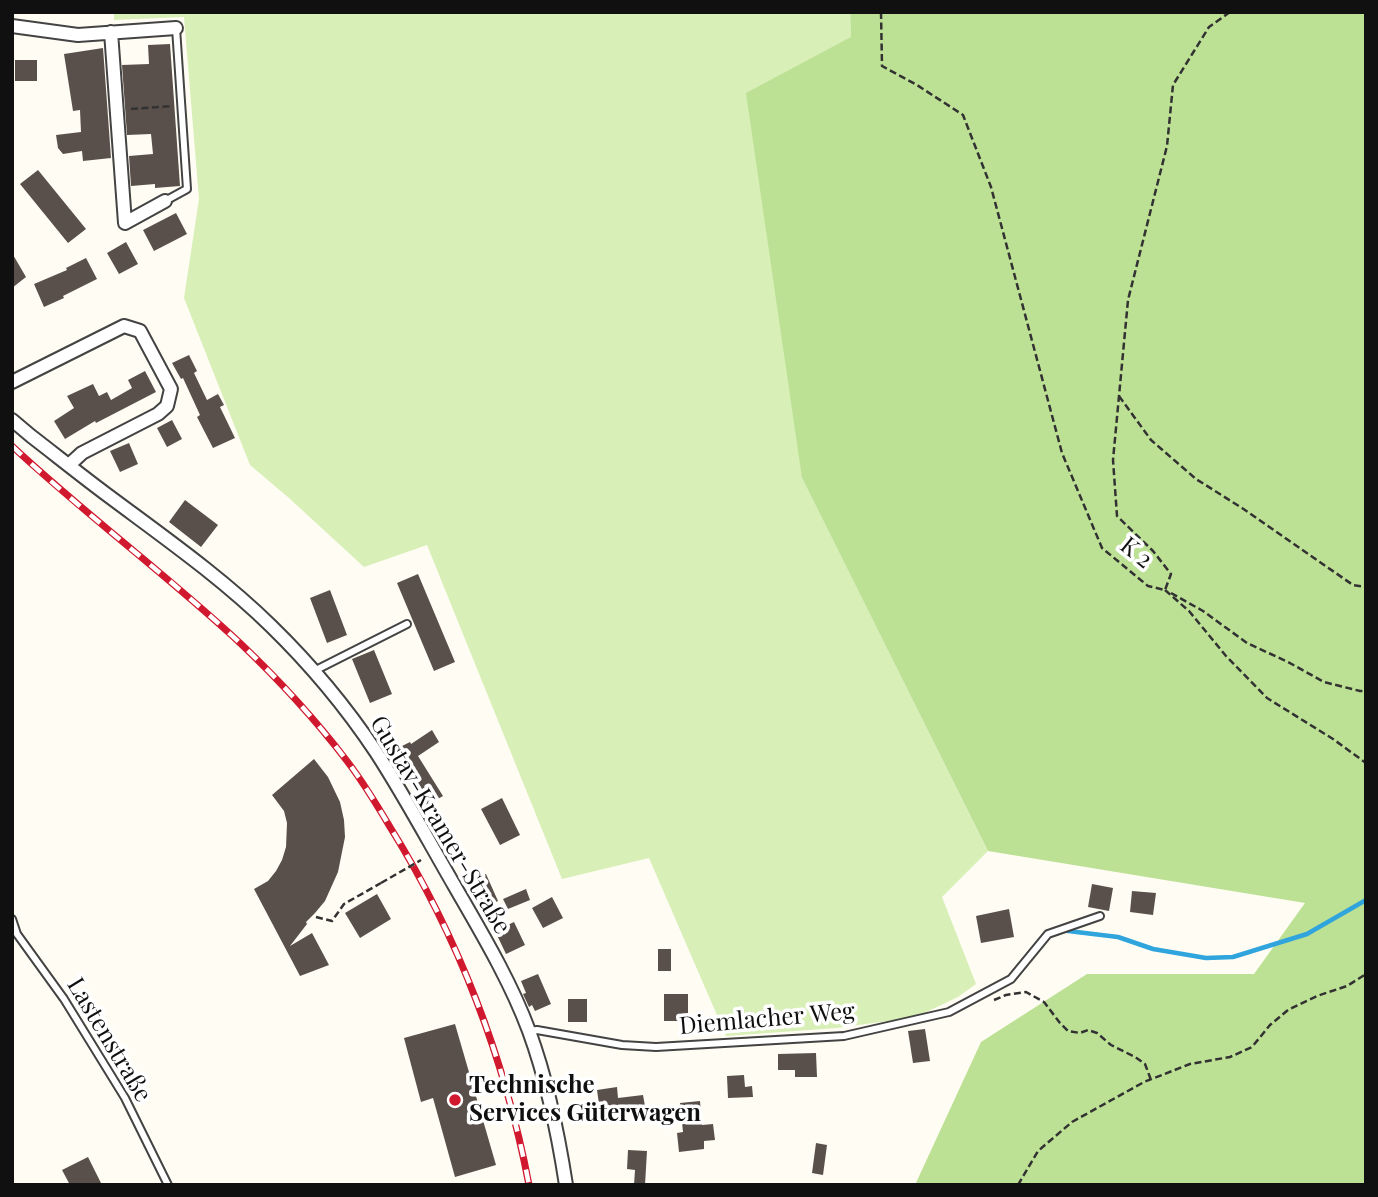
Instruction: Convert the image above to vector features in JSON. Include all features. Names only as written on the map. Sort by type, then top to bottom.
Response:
[{"type":"street","points":[[12,26],[78,35],[176,28]]},
{"type":"street","points":[[111,33],[125,223],[165,201]]},
{"type":"street","points":[[12,382],[124,326],[140,331],[171,389],[167,406],[158,414],[82,453],[69,465]]},
{"type":"street","name":"Gustav-Kramer-Straße","points":[[12,420],[232,591],[269,624],[314,671],[365,736],[397,786],[487,943],[529,1031],[557,1132],[566,1185]]},
{"type":"lane","points":[[165,201],[187,189],[176,28]]},
{"type":"lane","points":[[314,671],[407,624]]},
{"type":"lane","name":"Diemlacher Weg","points":[[529,1031],[537,1030],[622,1045],[656,1047],[844,1036],[949,1012],[1011,979],[1048,934],[1100,916]]},
{"type":"lane","name":"Lastenstraße","points":[[12,919],[17,934],[64,999],[125,1098],[168,1185]]},
{"type":"path","name":"K 2","points":[[881,12],[882,66],[963,115],[991,187],[1062,453],[1102,548],[1149,586],[1165,590],[1171,574],[1153,551],[1117,516],[1113,460],[1128,300],[1167,146],[1173,85],[1209,27],[1230,12]]},
{"type":"path","points":[[117,110],[181,105]]},
{"type":"path","points":[[1119,396],[1151,440],[1196,479],[1353,585],[1366,587]]},
{"type":"path","points":[[1165,590],[1203,611],[1247,643],[1324,682],[1366,691]]},
{"type":"path","points":[[1165,590],[1189,611],[1226,656],[1267,698],[1333,739],[1366,764]]},
{"type":"path","points":[[316,917],[332,921],[344,904],[421,860]]},
{"type":"path","points":[[1018,1185],[1038,1151],[1072,1122],[1114,1097],[1151,1080],[1190,1064],[1230,1057],[1252,1046],[1270,1025],[1288,1010],[1347,986],[1366,974]]},
{"type":"path","points":[[974,999],[986,1003],[1006,995],[1026,992],[1044,1002],[1068,1031],[1080,1033],[1088,1030],[1097,1033],[1111,1045],[1135,1056],[1145,1064],[1151,1080]]},
{"type":"green space","points":[[114,12],[850,12],[851,37],[802,478],[988,851],[942,897],[976,984],[958,997],[916,1017],[837,1028],[726,1036],[649,858],[562,879],[427,545],[364,567],[250,465],[184,298],[199,199],[184,17],[114,20]]},
{"type":"green space","points":[[850,12],[1366,12],[1366,1185],[915,1185],[981,1042],[1087,974],[1254,974],[1305,903],[988,851],[802,478],[746,93],[851,37]]},
{"type":"building","points":[[170,44],[180,186],[131,186],[129,156],[153,154],[151,134],[127,135],[122,65],[149,64],[148,45]]},
{"type":"building","points":[[103,48],[111,158],[83,161],[82,151],[63,154],[58,148],[56,135],[81,132],[80,110],[73,111],[64,54]]},
{"type":"building","points":[[15,60],[37,60],[37,81],[15,81]]},
{"type":"building","points":[[38,170],[86,229],[68,243],[20,184]]},
{"type":"building","points":[[176,213],[187,234],[154,251],[143,230]]},
{"type":"building","points":[[126,242],[138,264],[119,274],[107,253]]},
{"type":"building","points":[[12,253],[26,277],[12,288]]},
{"type":"building","points":[[86,258],[97,279],[44,307],[34,284],[67,270],[66,268]]},
{"type":"building","points":[[189,355],[207,400],[218,394],[224,405],[220,407],[235,438],[213,448],[197,417],[200,415],[183,378],[181,379],[172,363]]},
{"type":"building","points":[[145,371],[156,392],[96,423],[95,421],[65,439],[54,421],[74,408],[67,396],[93,384],[99,396],[107,392],[111,400],[132,388],[128,380]]},
{"type":"building","points":[[172,420],[182,439],[167,447],[157,428]]},
{"type":"building","points":[[129,443],[138,464],[120,472],[110,451]]},
{"type":"building","points":[[185,500],[218,525],[201,547],[169,522]]},
{"type":"building","points":[[418,574],[455,662],[434,671],[397,583]]},
{"type":"building","points":[[330,590],[347,635],[327,643],[310,598]]},
{"type":"building","points":[[374,650],[392,694],[370,703],[352,659]]},
{"type":"building","points":[[432,730],[439,742],[418,756],[443,796],[424,807],[390,752],[410,742],[411,744]]},
{"type":"building","points":[[314,759],[328,777],[340,802],[345,837],[338,872],[325,901],[306,922],[290,946],[312,933],[329,965],[300,976],[254,889],[268,881],[276,871],[286,847],[287,823],[284,811],[272,795]]},
{"type":"building","points":[[502,798],[520,835],[500,845],[481,809]]},
{"type":"building","points":[[486,874],[498,901],[481,909],[468,882]]},
{"type":"building","points":[[1092,884],[1113,888],[1109,911],[1088,907]]},
{"type":"building","points":[[526,889],[530,900],[508,909],[503,899]]},
{"type":"building","points":[[1132,891],[1156,893],[1153,915],[1130,912]]},
{"type":"building","points":[[377,894],[391,919],[360,938],[345,913]]},
{"type":"building","points":[[552,897],[563,918],[543,928],[532,908]]},
{"type":"building","points":[[1009,909],[1014,937],[981,943],[976,916]]},
{"type":"building","points":[[514,922],[525,945],[506,954],[495,931]]},
{"type":"building","points":[[658,949],[671,949],[671,971],[658,971]]},
{"type":"building","points":[[538,974],[551,1004],[535,1011],[532,1005],[529,1007],[521,981]]},
{"type":"building","points":[[664,994],[688,994],[688,1021],[664,1021]]},
{"type":"building","points":[[568,999],[587,999],[587,1022],[568,1022]]},
{"type":"building","name":"Technische Services Güterwagen","points":[[455,1024],[496,1165],[455,1177],[433,1098],[421,1102],[404,1038]]},
{"type":"building","points":[[925,1029],[930,1061],[913,1063],[908,1031]]},
{"type":"building","points":[[816,1053],[817,1077],[795,1077],[795,1070],[778,1070],[778,1054]]},
{"type":"building","points":[[744,1075],[745,1087],[752,1086],[753,1097],[728,1098],[727,1076]]},
{"type":"building","points":[[617,1087],[618,1098],[643,1095],[645,1106],[600,1111],[597,1090]]},
{"type":"building","points":[[700,1101],[702,1125],[713,1124],[715,1140],[704,1141],[704,1149],[679,1152],[677,1133],[683,1132],[680,1103]]},
{"type":"building","points":[[816,1143],[827,1145],[823,1175],[812,1173]]},
{"type":"building","points":[[628,1150],[647,1151],[645,1185],[634,1185],[635,1170],[627,1169]]},
{"type":"building","points":[[88,1157],[102,1185],[70,1185],[62,1170]]},
{"type":"waterway","points":[[1060,930],[1118,937],[1153,949],[1206,958],[1233,957],[1307,934],[1366,900]]},
{"type":"railway","points":[[12,446],[240,643],[309,715],[359,777],[415,869],[458,955],[507,1091],[529,1185]]},
{"type":"place","name":"Technische Services Güterwagen","points":[[455,1100]]}]
